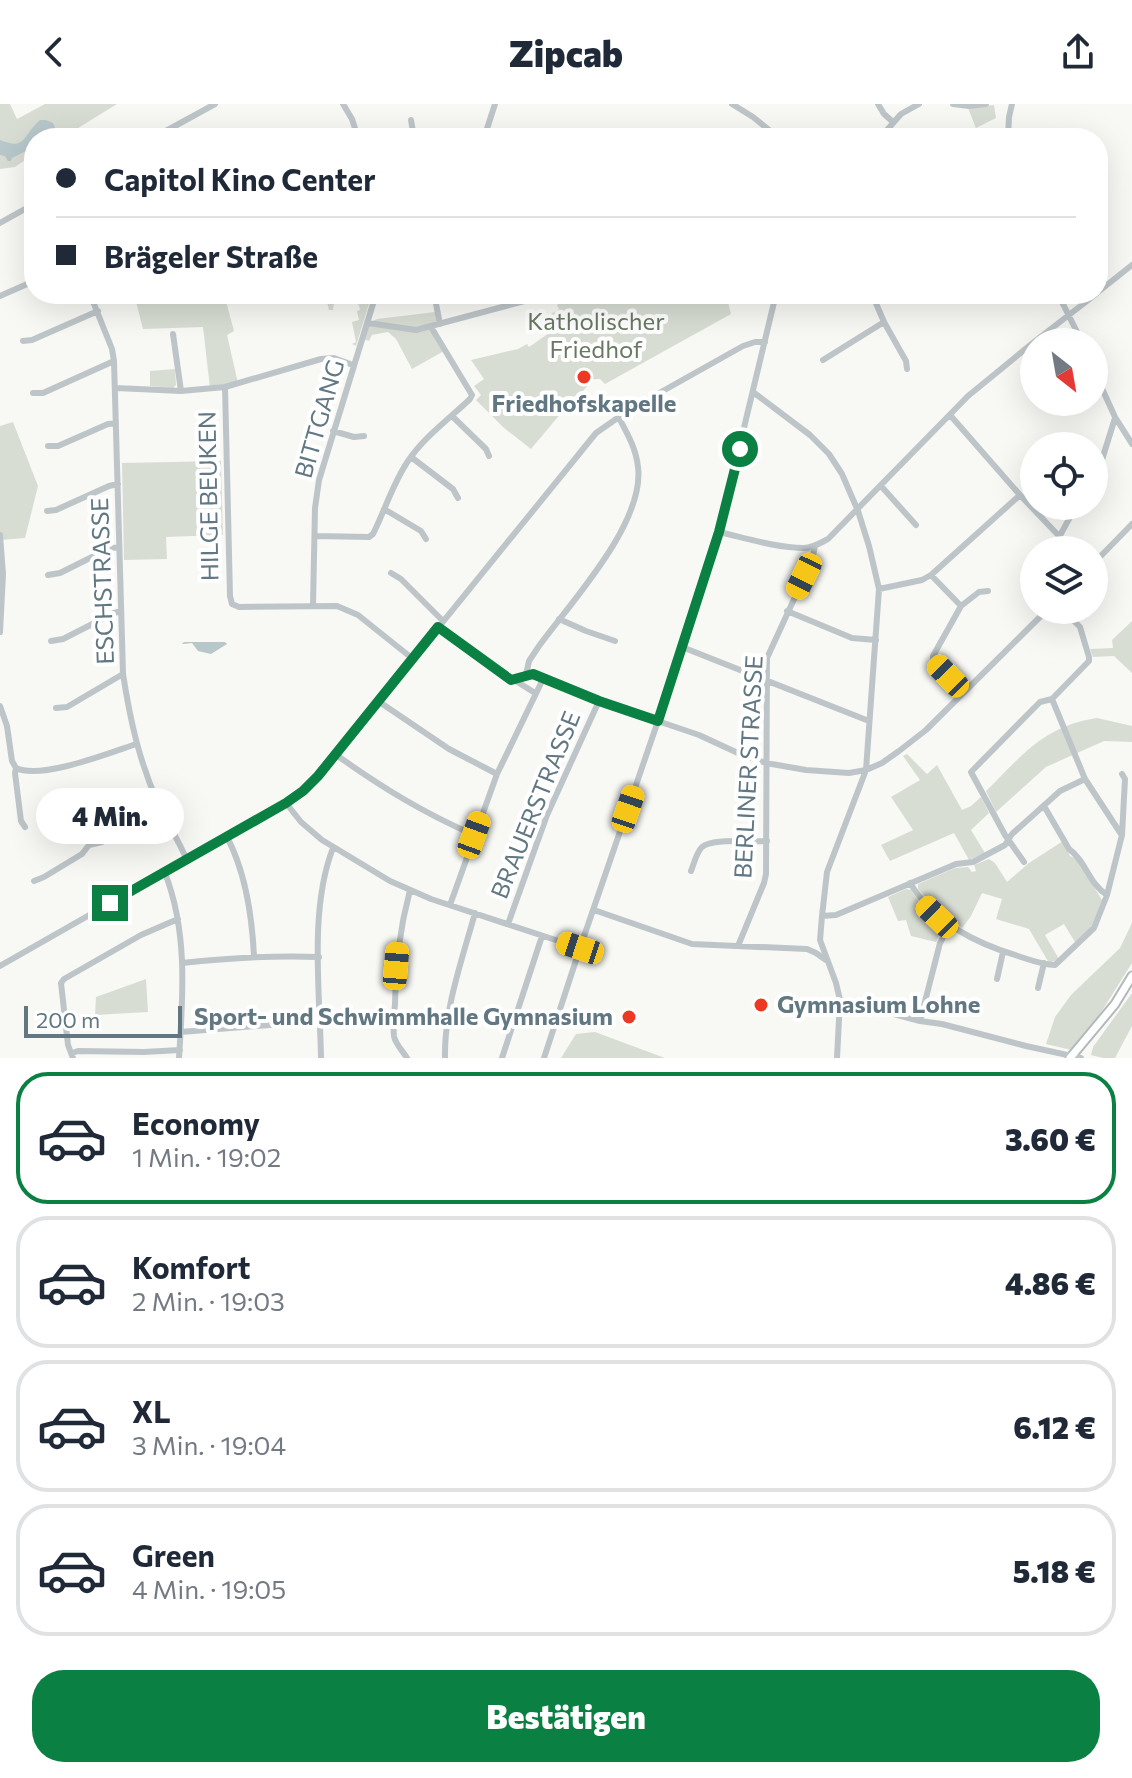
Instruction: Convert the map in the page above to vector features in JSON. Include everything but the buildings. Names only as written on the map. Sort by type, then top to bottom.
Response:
[{"type":"main road","points":[[1074,1057],[1115,1004],[1132,976]]},
{"type":"street","points":[[171,128],[215,104]]},
{"type":"street","points":[[343,104],[355,128]]},
{"type":"street","points":[[487,128],[495,104]]},
{"type":"street","points":[[732,104],[767,128]]},
{"type":"street","points":[[878,104],[893,122]]},
{"type":"street","points":[[888,128],[901,114],[919,104]]},
{"type":"street","points":[[953,104],[986,104]]},
{"type":"street","points":[[1009,128],[1012,104]]},
{"type":"street","points":[[411,120],[412,128]]},
{"type":"street","points":[[0,223],[24,210]]},
{"type":"street","points":[[1108,284],[1132,265]]},
{"type":"street","points":[[0,296],[24,285]]},
{"type":"street","name":"ESCHSTRASSE","points":[[95,304],[114,361],[123,674],[136,744],[159,807],[187,860]]},
{"type":"street","name":"BITTGANG","points":[[313,605],[319,480],[373,304]]},
{"type":"street","points":[[436,304],[440,324]]},
{"type":"street","points":[[368,323],[410,331],[514,304]]},
{"type":"street","points":[[544,1058],[719,532],[774,304]]},
{"type":"street","points":[[876,304],[906,361],[907,369]]},
{"type":"street","points":[[1063,304],[1075,328]]},
{"type":"street","points":[[1051,328],[1082,304]]},
{"type":"street","points":[[23,341],[32,340],[98,311]]},
{"type":"street","points":[[823,360],[884,322]]},
{"type":"street","points":[[315,536],[369,537],[373,534],[396,481],[411,457],[472,395],[431,327]]},
{"type":"street","points":[[173,334],[181,391]]},
{"type":"street","points":[[0,966],[286,803],[310,783],[335,754],[596,433],[618,416],[743,346],[765,342]]},
{"type":"street","points":[[719,532],[805,548],[828,539],[968,396],[1020,353]]},
{"type":"street","points":[[116,388],[181,391],[225,387],[321,359],[334,358],[353,365]]},
{"type":"street","points":[[33,393],[43,393],[114,361]]},
{"type":"street","name":"HILGE BEUKEN","points":[[225,387],[232,604],[239,607],[313,605]]},
{"type":"street","points":[[753,392],[810,435],[829,454],[842,474],[858,511],[879,589],[866,770],[827,872],[822,916],[820,940],[840,1000],[837,1058]]},
{"type":"street","points":[[1108,402],[1132,444]]},
{"type":"street","points":[[879,589],[922,580],[931,575],[1020,495],[950,415]]},
{"type":"street","points":[[452,416],[486,449],[489,456]]},
{"type":"street","points":[[526,675],[529,661],[607,555],[634,503],[639,470],[630,437],[618,416]]},
{"type":"street","points":[[1108,440],[1115,417]]},
{"type":"street","points":[[48,446],[58,446],[116,423]]},
{"type":"street","points":[[333,431],[354,437],[364,436]]},
{"type":"street","points":[[411,457],[453,489],[458,498]]},
{"type":"street","points":[[47,511],[118,484]]},
{"type":"street","points":[[881,486],[916,525]]},
{"type":"street","points":[[384,509],[421,531],[426,539]]},
{"type":"street","points":[[1044,520],[1059,536],[1068,520]]},
{"type":"street","points":[[1108,549],[1132,524]]},
{"type":"street","points":[[0,535],[3,574],[0,632]]},
{"type":"street","name":"BERLINER STRASSE","points":[[738,946],[764,883],[767,841],[767,658],[812,560],[815,546]]},
{"type":"street","points":[[48,575],[60,573],[110,548],[119,547]]},
{"type":"street","points":[[391,573],[401,579],[440,624],[511,680],[535,693]]},
{"type":"street","points":[[931,575],[961,606]]},
{"type":"street","points":[[964,692],[933,661],[933,656],[961,606],[979,592],[988,591]]},
{"type":"street","points":[[313,605],[337,606],[358,615],[413,659]]},
{"type":"street","points":[[51,641],[63,639],[121,611]]},
{"type":"street","points":[[787,611],[852,638],[876,640]]},
{"type":"street","points":[[559,619],[615,641]]},
{"type":"street","points":[[511,680],[533,674],[766,763],[834,773],[866,770],[882,763],[926,730],[1033,624]]},
{"type":"street","points":[[1024,862],[971,772],[1040,702],[1052,699],[1089,661],[1077,624]]},
{"type":"street","points":[[682,647],[869,721]]},
{"type":"street","points":[[56,708],[67,707],[123,674]]},
{"type":"street","points":[[450,905],[497,774],[543,679]]},
{"type":"street","points":[[1052,699],[1085,779],[1122,835]]},
{"type":"street","points":[[378,701],[449,749],[497,774]]},
{"type":"street","name":"BRAUERSTRASSE","points":[[508,924],[547,815],[599,701]]},
{"type":"street","points":[[0,706],[16,768],[21,821],[25,827]]},
{"type":"street","points":[[16,768],[29,771],[62,767],[136,744]]},
{"type":"street","points":[[335,754],[407,802],[474,835]]},
{"type":"street","points":[[910,883],[925,905],[949,926],[1003,952],[1055,965],[1094,928],[1107,895],[1122,835],[1125,779],[1122,774]]},
{"type":"street","points":[[822,916],[836,915],[997,850],[1066,787],[1085,779]]},
{"type":"street","points":[[286,803],[301,822],[333,848],[410,890],[580,948]]},
{"type":"street","points":[[1044,806],[1069,849],[1076,853],[1099,890],[1107,895]]},
{"type":"street","points":[[34,881],[82,854],[89,845],[102,842],[159,807]]},
{"type":"street","points":[[227,837],[243,879],[254,956]]},
{"type":"street","points":[[691,871],[698,852],[712,842],[767,841]]},
{"type":"street","points":[[321,1058],[319,957],[322,886],[333,848]]},
{"type":"street","points":[[165,873],[178,919],[182,963],[179,1054],[78,1051],[72,1056],[61,983],[64,979],[141,935],[178,919]]},
{"type":"street","points":[[407,1058],[396,1043],[394,1015],[397,950],[410,890]]},
{"type":"street","points":[[594,910],[692,944],[807,949],[815,947],[820,940]]},
{"type":"street","points":[[445,1058],[448,1017],[455,983],[475,913]]},
{"type":"street","points":[[920,1021],[940,943],[949,926]]},
{"type":"street","points":[[502,1058],[542,936]]},
{"type":"street","points":[[807,949],[827,961]]},
{"type":"street","points":[[997,979],[1003,952]]},
{"type":"street","points":[[182,963],[254,956],[319,957]]},
{"type":"street","points":[[1038,988],[1044,963]]},
{"type":"street","points":[[840,1000],[1074,1057]]},
{"type":"street","points":[[181,1032],[320,1021]]},
{"type":"green space","points":[[0,104],[10,104],[17,119],[45,104],[117,104],[78,128],[24,128],[24,161],[15,167],[0,169]]},
{"type":"green space","points":[[994,105],[996,118],[976,128],[968,108]]},
{"type":"green space","points":[[137,304],[227,304],[234,331],[227,335],[238,383],[210,388],[203,327],[143,329]]},
{"type":"green space","points":[[369,304],[356,346],[352,344],[356,342],[352,322],[359,320],[359,305]]},
{"type":"green space","name":"Katholischer Friedhof","points":[[728,304],[731,314],[605,384],[600,379],[594,379],[578,393],[531,449],[476,400],[481,395],[474,386],[484,379],[471,360],[527,344],[529,347],[549,333],[545,318],[559,309],[557,305]]},
{"type":"green space","points":[[435,312],[440,324],[431,327],[444,351],[412,369],[396,339],[388,332],[372,335],[369,341],[363,339],[368,323],[377,319]]},
{"type":"green space","points":[[175,369],[176,385],[173,388],[150,386],[150,371]]},
{"type":"green space","points":[[13,422],[38,486],[25,538],[0,540],[0,426]]},
{"type":"green space","points":[[221,461],[223,535],[166,537],[167,559],[124,560],[122,463]]},
{"type":"green space","points":[[1132,621],[1132,673],[1114,656],[1093,657],[1090,649],[1113,648],[1112,640]]},
{"type":"green space","points":[[1097,718],[1132,726],[1132,742],[1104,741],[1046,767],[996,812],[986,791],[1023,755],[1062,728]]},
{"type":"green space","points":[[907,754],[927,774],[937,765],[962,810],[981,797],[989,813],[971,830],[985,853],[969,860],[954,833],[890,861],[881,845],[913,830],[891,797],[920,780],[903,756]]},
{"type":"green space","points":[[1063,841],[1070,856],[1077,859],[1102,900],[1091,928],[1075,942],[1064,924],[1045,935],[1059,959],[1049,963],[1029,929],[996,919],[1002,899],[982,893],[962,928],[937,911],[918,889],[918,884],[955,868],[968,867],[972,872],[976,871],[974,865],[989,859],[1007,882]]},
{"type":"green space","points":[[906,889],[911,890],[922,906],[942,924],[936,942],[911,936],[906,920],[898,921],[888,897]]},
{"type":"green space","points":[[1132,923],[1132,963],[1100,1014],[1071,1050],[1046,1044],[1055,1017],[1071,995],[1120,948]]},
{"type":"green space","points":[[146,979],[148,1012],[95,1015],[96,997]]},
{"type":"green space","points":[[1132,993],[1132,1026],[1115,1058],[1091,1055],[1093,1047]]},
{"type":"green space","points":[[595,1032],[665,1058],[561,1058],[576,1034]]},
{"type":"shaded area","points":[[40,120],[46,120],[55,128],[32,128]]},
{"type":"shaded area","points":[[0,140],[15,144],[23,140],[24,152],[11,161],[0,155]]},
{"type":"shaded area","points":[[185,642],[227,644],[211,654],[198,651],[192,643],[182,643]]},
{"type":"place","name":"Friedhofskapelle","points":[[584,377]]},
{"type":"place","name":"Gymnasium Lohne","points":[[761,1005]]},
{"type":"place","name":"Sport- und Schwimmhalle Gymnasium","points":[[629,1017]]},
{"type":"route","points":[[110,903],[303,791],[438,627],[511,680],[533,674],[658,721],[719,532],[740,449]]}]
